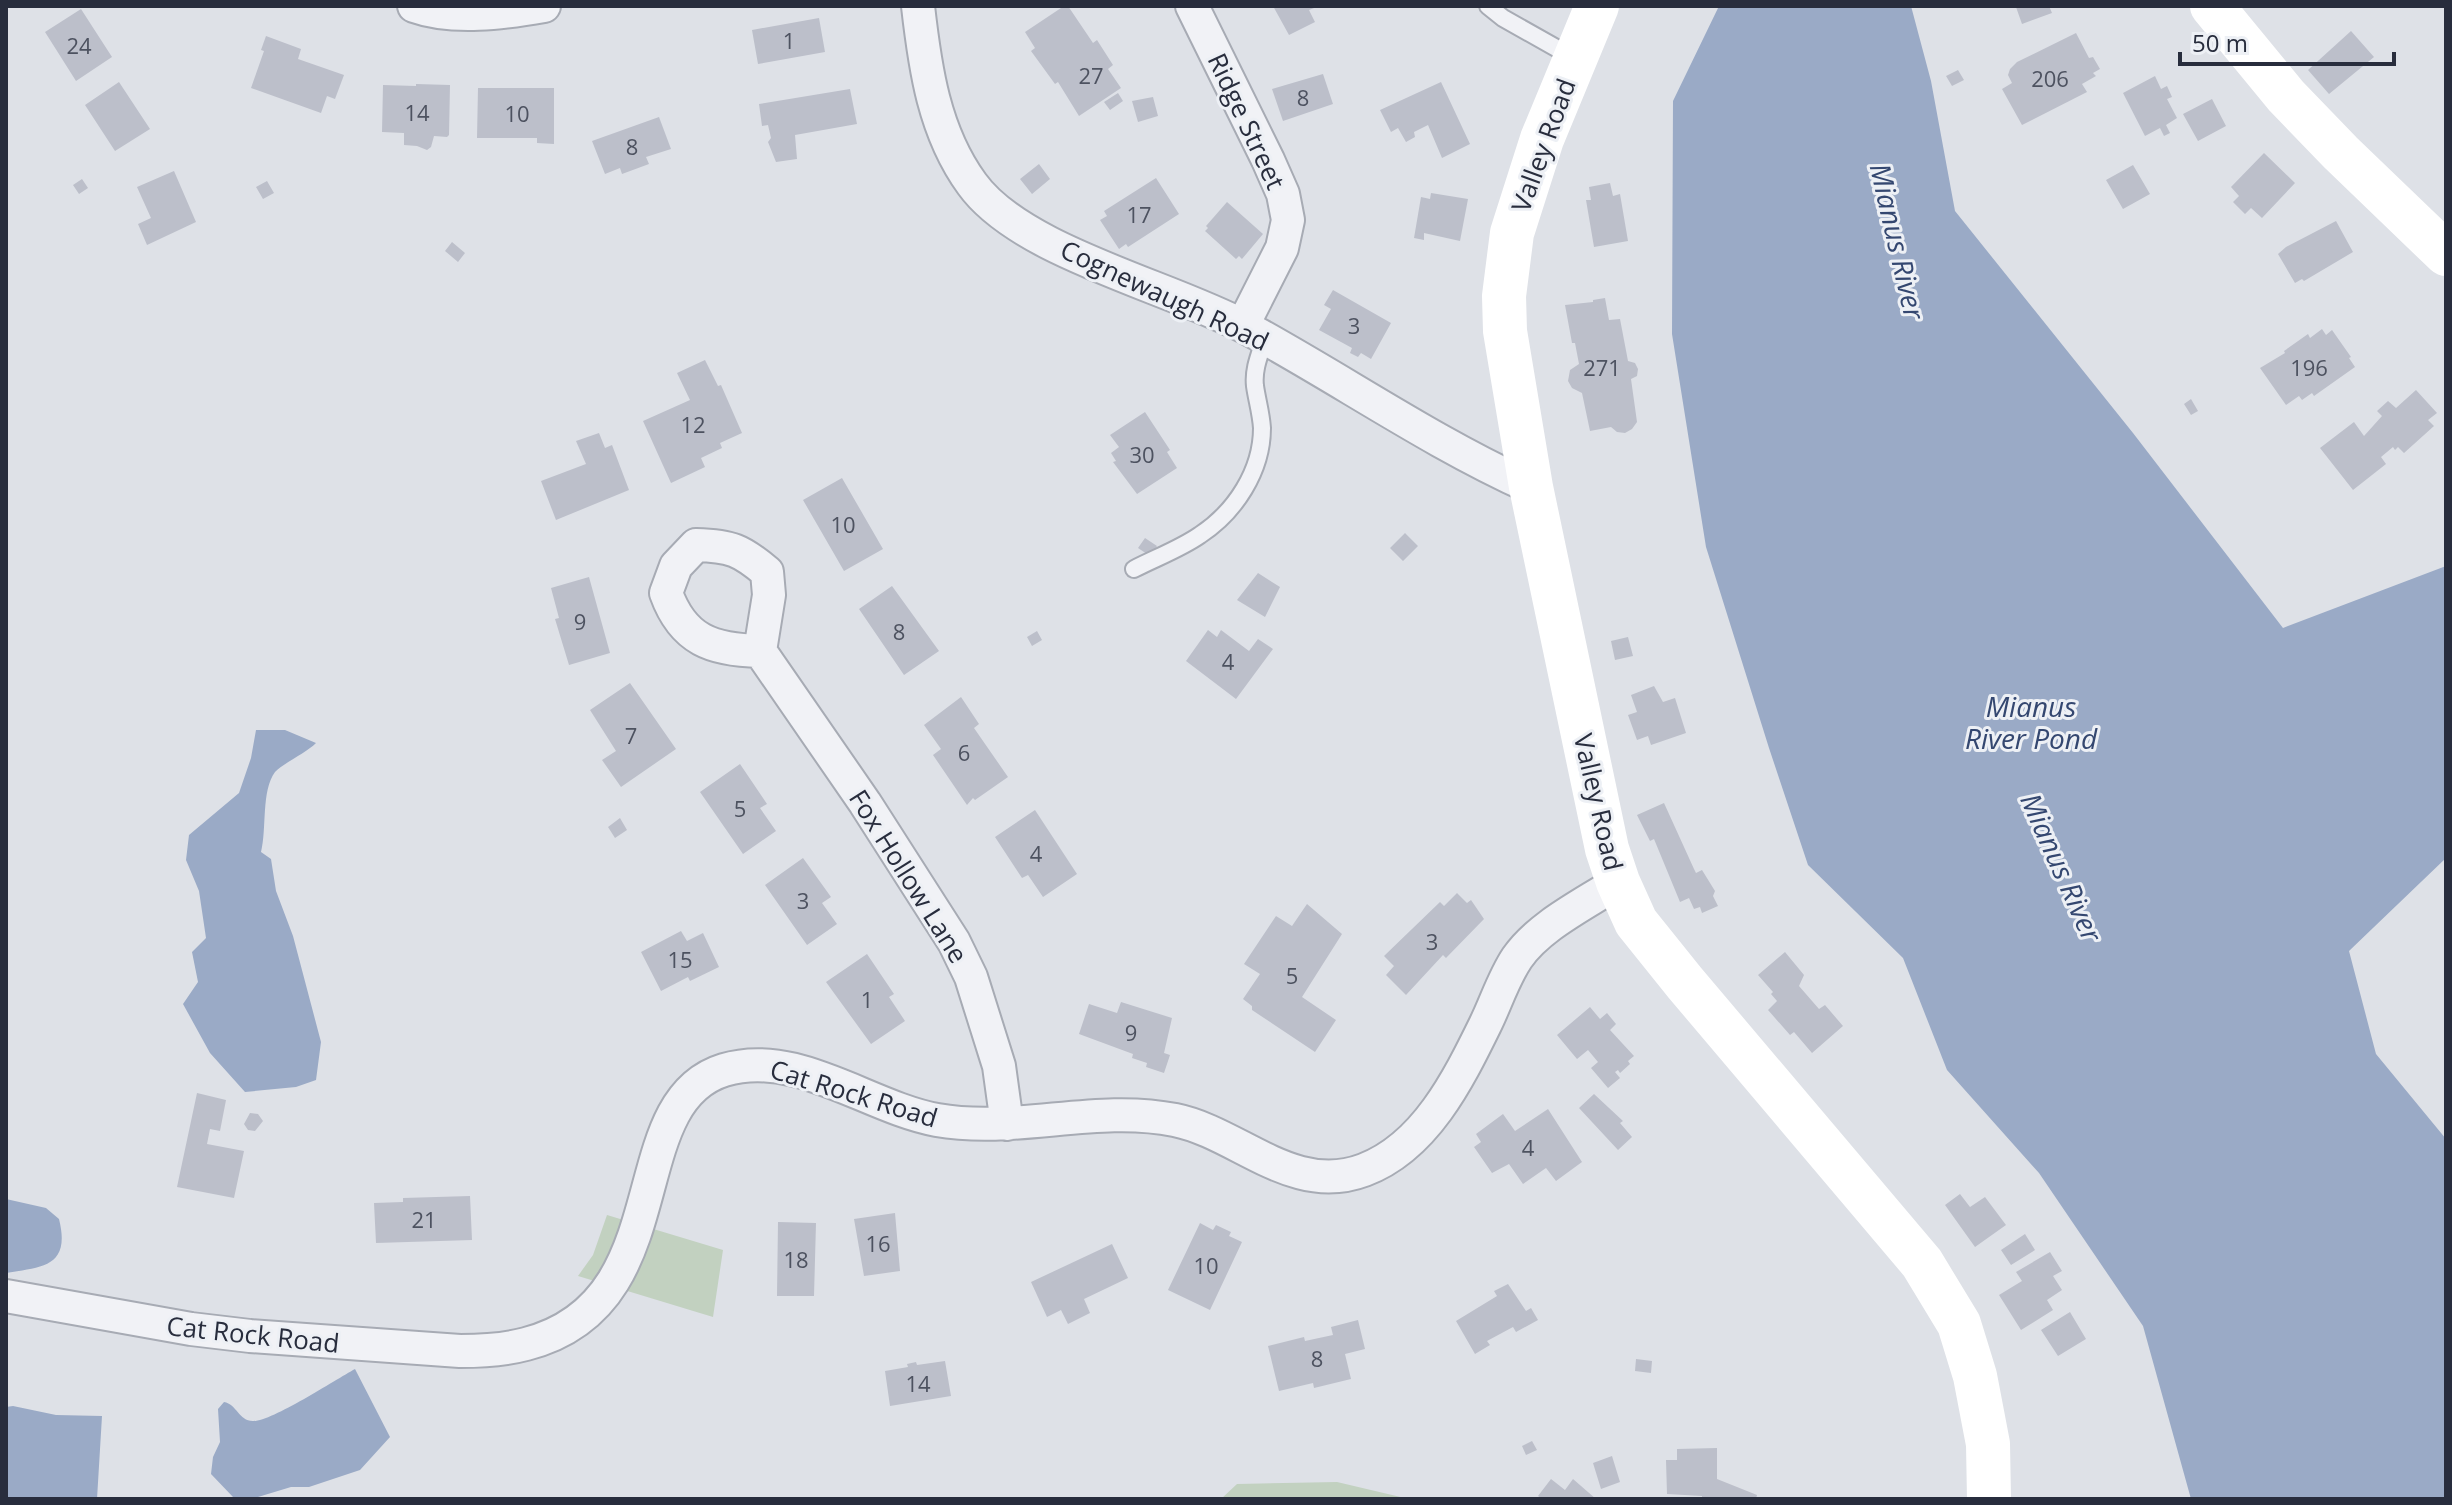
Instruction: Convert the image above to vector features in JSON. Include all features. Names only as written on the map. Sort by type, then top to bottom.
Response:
[{"type":"main road","name":"Valley Road","points":[[1597,6],[1542,139],[1512,233],[1504,296],[1505,331],[1531,487],[1600,819],[1618,882],[1636,922],[1922,1263],[1959,1324],[1975,1376],[1988,1444],[1989,1499]]},
{"type":"main road","points":[[2212,6],[2286,96],[2446,254]]},
{"type":"street","points":[[414,6],[429,11],[466,13],[544,6]]},
{"type":"street","name":"Cognewaugh Road","points":[[918,6],[925,72],[944,135],[972,185],[996,210],[1059,247],[1254,332],[1477,463],[1531,487]]},
{"type":"street","name":"Ridge Street","points":[[1192,6],[1268,160],[1283,194],[1288,220],[1254,332]]},
{"type":"street","name":"Fox Hollow Lane","points":[[760,651],[865,803],[954,942],[971,977],[999,1066],[1007,1124]]},
{"type":"street","name":"Cat Rock Road","points":[[6,1296],[191,1329],[250,1336],[416,1350],[494,1350],[528,1344],[574,1322],[610,1286],[623,1266],[636,1237],[656,1161],[674,1111],[696,1084],[710,1075],[752,1064],[817,1077],[920,1116],[964,1123],[1007,1124],[1127,1115],[1155,1116],[1199,1127],[1261,1159],[1298,1172],[1345,1175],[1364,1170],[1393,1155],[1416,1134],[1444,1100],[1519,955],[1557,921],[1618,882]]},
{"type":"lane","points":[[1488,6],[1503,18],[1576,59]]},
{"type":"lane","points":[[1134,569],[1200,535],[1227,511],[1249,484],[1262,433],[1261,408],[1255,386],[1254,332]]},
{"type":"green space","points":[[607,1215],[723,1250],[713,1317],[578,1276],[593,1255]]},
{"type":"green space","points":[[1337,1482],[1409,1499],[1221,1499],[1237,1484]]},
{"type":"water","name":"Mianus River Pond","points":[[1719,6],[1911,6],[1931,81],[1955,211],[2133,433],[2283,628],[2446,566],[2446,858],[2349,951],[2376,1054],[2446,1139],[2446,1499],[2191,1499],[2143,1326],[2039,1173],[1947,1070],[1903,958],[1808,865],[1706,547],[1672,334],[1673,101]]},
{"type":"water","points":[[256,730],[285,730],[316,743],[275,772],[266,800],[261,852],[271,859],[276,891],[293,936],[321,1042],[316,1080],[296,1087],[245,1092],[210,1053],[183,1004],[198,982],[192,952],[206,938],[199,891],[186,860],[189,835],[239,793],[251,758]]},
{"type":"water","points":[[6,1199],[46,1208],[59,1219],[61,1247],[50,1262],[6,1273]]},
{"type":"water","points":[[355,1369],[390,1437],[360,1470],[309,1487],[291,1487],[239,1499],[233,1497],[211,1474],[213,1457],[220,1442],[218,1409],[224,1402],[249,1421],[263,1419]]},
{"type":"water","points":[[6,1407],[56,1415],[102,1416],[97,1499],[6,1499]]},
{"type":"building","points":[[1068,6],[1093,43],[1097,40],[1113,65],[1108,69],[1121,88],[1079,116],[1058,82],[1055,84],[1031,51],[1035,48],[1025,32]]},
{"type":"building","points":[[1273,6],[1319,6],[1309,10],[1315,22],[1289,35]]},
{"type":"building","points":[[2049,6],[2052,13],[2022,24],[2016,7]]},
{"type":"building","points":[[81,9],[112,57],[76,81],[45,32]]},
{"type":"building","points":[[819,18],[825,52],[758,64],[752,30]]},
{"type":"building","points":[[2351,31],[2374,57],[2329,94],[2308,70]]},
{"type":"building","points":[[2076,33],[2089,58],[2093,57],[2100,69],[2093,73],[2096,76],[2082,84],[2087,92],[2022,125],[2002,89],[2012,83],[2008,75],[2010,69],[2017,62]]},
{"type":"building","points":[[266,36],[301,49],[298,59],[344,75],[335,99],[327,96],[321,113],[251,88]]},
{"type":"building","points":[[1958,70],[1964,80],[1952,86],[1946,76]]},
{"type":"building","points":[[1323,74],[1333,104],[1283,121],[1272,89]]},
{"type":"building","points":[[2155,76],[2161,89],[2167,86],[2172,97],[2167,99],[2177,118],[2166,125],[2170,133],[2164,136],[2160,128],[2145,136],[2123,93]]},
{"type":"building","points":[[119,82],[150,129],[115,151],[85,105]]},
{"type":"building","points":[[1441,82],[1470,144],[1442,158],[1428,125],[1414,132],[1415,137],[1406,142],[1398,128],[1391,132],[1380,110]]},
{"type":"building","points":[[383,85],[450,85],[449,135],[434,136],[427,150],[404,145],[404,133],[382,132]]},
{"type":"building","points":[[478,88],[554,88],[554,144],[537,143],[537,138],[477,138]]},
{"type":"building","points":[[850,89],[857,124],[795,135],[797,159],[776,162],[768,142],[771,138],[768,125],[762,126],[759,104]]},
{"type":"building","points":[[1118,93],[1123,101],[1110,110],[1104,102]]},
{"type":"building","points":[[1153,97],[1158,116],[1138,122],[1132,101]]},
{"type":"building","points":[[2212,99],[2226,126],[2198,141],[2183,114]]},
{"type":"building","points":[[659,117],[671,149],[646,157],[649,164],[622,174],[620,168],[605,174],[592,141]]},
{"type":"building","points":[[2264,153],[2295,183],[2262,218],[2251,208],[2245,214],[2233,202],[2239,196],[2231,187]]},
{"type":"building","points":[[1039,164],[1050,179],[1032,194],[1020,179]]},
{"type":"building","points":[[2133,165],[2150,194],[2123,209],[2106,180]]},
{"type":"building","points":[[174,171],[196,222],[147,245],[138,224],[151,218],[137,187]]},
{"type":"building","points":[[1156,178],[1179,214],[1128,247],[1126,244],[1119,249],[1100,220],[1107,216],[1104,211]]},
{"type":"building","points":[[82,179],[88,188],[79,194],[73,185]]},
{"type":"building","points":[[267,181],[274,193],[263,199],[256,187]]},
{"type":"building","points":[[1610,183],[1613,196],[1620,194],[1628,241],[1594,247],[1586,200],[1591,200],[1589,187]]},
{"type":"building","points":[[1431,193],[1468,199],[1460,241],[1424,233],[1424,240],[1414,238],[1421,197],[1430,199]]},
{"type":"building","points":[[1227,202],[1263,234],[1242,259],[1239,256],[1236,259],[1205,231]]},
{"type":"building","points":[[2336,221],[2353,252],[2304,281],[2295,283],[2278,254]]},
{"type":"building","points":[[452,242],[465,253],[458,262],[445,251]]},
{"type":"building","points":[[1333,290],[1391,323],[1371,359],[1361,353],[1358,357],[1350,353],[1352,348],[1319,330],[1331,309],[1324,305]]},
{"type":"building","points":[[1605,298],[1609,320],[1620,319],[1628,361],[1635,363],[1638,369],[1637,376],[1631,379],[1637,422],[1625,433],[1611,427],[1590,431],[1582,393],[1572,388],[1568,381],[1570,370],[1579,364],[1565,305]]},
{"type":"building","points":[[2322,329],[2326,335],[2332,330],[2355,367],[2314,396],[2312,393],[2302,400],[2299,396],[2286,405],[2260,368],[2308,334],[2310,338]]},
{"type":"building","points":[[705,360],[718,386],[721,385],[742,433],[720,443],[722,448],[701,458],[705,467],[671,483],[643,421],[690,400],[677,373]]},
{"type":"building","points":[[2416,390],[2437,413],[2428,420],[2434,426],[2404,453],[2393,447],[2381,457],[2386,464],[2353,490],[2320,448],[2354,422],[2364,436],[2382,416],[2377,411],[2388,401],[2396,408]]},
{"type":"building","points":[[2191,399],[2198,411],[2191,415],[2184,404]]},
{"type":"building","points":[[1145,412],[1170,450],[1167,452],[1177,468],[1137,494],[1113,462],[1116,461],[1111,453],[1119,447],[1110,435]]},
{"type":"building","points":[[599,433],[605,448],[612,445],[629,490],[556,520],[541,481],[586,464],[576,441]]},
{"type":"building","points":[[842,478],[883,549],[844,571],[803,500]]},
{"type":"building","points":[[1405,533],[1418,546],[1403,561],[1390,548]]},
{"type":"building","points":[[1145,538],[1157,546],[1150,556],[1138,548]]},
{"type":"building","points":[[1258,573],[1280,587],[1265,617],[1237,600]]},
{"type":"building","points":[[589,577],[610,653],[569,665],[555,619],[559,618],[551,588]]},
{"type":"building","points":[[892,586],[939,651],[904,675],[859,609]]},
{"type":"building","points":[[1208,630],[1217,637],[1221,630],[1249,651],[1258,639],[1273,649],[1236,699],[1186,661]]},
{"type":"building","points":[[1037,631],[1042,640],[1032,646],[1027,637]]},
{"type":"building","points":[[1628,637],[1633,656],[1615,660],[1611,641]]},
{"type":"building","points":[[630,683],[676,749],[621,787],[602,760],[616,751],[590,710]]},
{"type":"building","points":[[1654,686],[1663,702],[1675,698],[1686,733],[1651,745],[1648,736],[1637,740],[1628,715],[1637,712],[1631,695]]},
{"type":"building","points":[[961,697],[979,724],[974,728],[1008,777],[967,805],[933,755],[941,749],[924,725]]},
{"type":"building","points":[[740,764],[767,804],[760,808],[776,831],[743,854],[700,792]]},
{"type":"building","points":[[1664,803],[1696,873],[1702,870],[1715,891],[1713,896],[1718,906],[1702,913],[1700,907],[1694,909],[1689,898],[1680,902],[1654,839],[1650,841],[1637,815]]},
{"type":"building","points":[[1035,810],[1077,874],[1043,897],[1028,875],[1022,878],[995,837]]},
{"type":"building","points":[[620,818],[627,830],[615,838],[608,827]]},
{"type":"building","points":[[803,858],[831,897],[822,903],[837,924],[807,945],[765,885]]},
{"type":"building","points":[[1457,893],[1467,903],[1471,900],[1484,919],[1446,958],[1443,955],[1406,995],[1386,975],[1394,966],[1384,956],[1440,902],[1444,906]]},
{"type":"building","points":[[1307,904],[1342,934],[1302,997],[1336,1020],[1315,1052],[1252,1010],[1252,1006],[1243,999],[1260,974],[1244,964],[1276,916],[1292,926]]},
{"type":"building","points":[[681,931],[687,941],[703,933],[719,967],[690,981],[688,977],[661,991],[641,952]]},
{"type":"building","points":[[1785,952],[1804,975],[1799,986],[1819,1009],[1825,1005],[1843,1026],[1812,1053],[1794,1032],[1790,1035],[1768,1010],[1777,1001],[1758,975]]},
{"type":"building","points":[[867,954],[894,994],[889,997],[905,1021],[871,1044],[826,982]]},
{"type":"building","points":[[1121,1002],[1172,1018],[1164,1053],[1170,1055],[1164,1073],[1146,1067],[1147,1063],[1132,1058],[1133,1054],[1079,1034],[1089,1004],[1117,1013]]},
{"type":"building","points":[[1590,1007],[1600,1019],[1607,1013],[1616,1024],[1610,1030],[1634,1056],[1620,1073],[1618,1070],[1615,1072],[1620,1078],[1608,1088],[1591,1068],[1598,1062],[1588,1050],[1577,1059],[1557,1035]]},
{"type":"building","points":[[197,1093],[226,1100],[220,1131],[210,1129],[207,1144],[244,1151],[234,1198],[177,1187]]},
{"type":"building","points":[[1594,1094],[1623,1121],[1620,1123],[1632,1137],[1618,1150],[1579,1108]]},
{"type":"building","points":[[1548,1109],[1582,1162],[1556,1181],[1546,1168],[1523,1184],[1509,1164],[1492,1173],[1474,1147],[1481,1142],[1476,1134],[1503,1114],[1515,1131]]},
{"type":"building","points":[[250,1113],[258,1114],[263,1121],[255,1131],[248,1130],[244,1124]]},
{"type":"building","points":[[1960,1194],[1970,1207],[1985,1197],[2006,1225],[1975,1247],[1945,1205]]},
{"type":"building","points":[[470,1196],[472,1240],[376,1243],[374,1203],[403,1202],[403,1198]]},
{"type":"building","points":[[895,1213],[900,1271],[864,1276],[854,1219]]},
{"type":"building","points":[[778,1222],[816,1223],[814,1296],[777,1296]]},
{"type":"building","points":[[1200,1223],[1213,1230],[1216,1225],[1242,1242],[1210,1310],[1168,1290]]},
{"type":"building","points":[[2025,1234],[2035,1250],[2011,1265],[2001,1250]]},
{"type":"building","points":[[1112,1244],[1128,1278],[1084,1299],[1090,1313],[1068,1324],[1061,1310],[1047,1317],[1031,1282]]},
{"type":"building","points":[[2050,1252],[2062,1271],[2053,1276],[2062,1290],[2047,1300],[2053,1310],[2021,1330],[1999,1295],[2022,1281],[2016,1272]]},
{"type":"building","points":[[1508,1284],[1526,1311],[1531,1308],[1538,1320],[1516,1332],[1513,1327],[1487,1341],[1490,1345],[1475,1354],[1456,1321],[1497,1296],[1494,1291]]},
{"type":"building","points":[[2070,1312],[2086,1339],[2058,1356],[2041,1330]]},
{"type":"building","points":[[1358,1320],[1365,1349],[1345,1354],[1351,1379],[1314,1388],[1313,1383],[1279,1391],[1268,1346],[1304,1337],[1305,1341],[1333,1335],[1331,1327]]},
{"type":"building","points":[[1636,1359],[1652,1361],[1651,1373],[1635,1371]]},
{"type":"building","points":[[945,1361],[951,1396],[890,1406],[885,1371],[908,1367],[907,1364],[916,1362],[917,1365]]},
{"type":"building","points":[[1532,1441],[1537,1450],[1526,1455],[1522,1446]]},
{"type":"building","points":[[1717,1448],[1717,1479],[1757,1495],[1756,1499],[1702,1499],[1702,1496],[1667,1494],[1666,1460],[1677,1460],[1677,1449]]},
{"type":"building","points":[[1612,1456],[1620,1482],[1601,1489],[1593,1463]]},
{"type":"building","points":[[1551,1479],[1565,1490],[1573,1479],[1596,1499],[1542,1499],[1538,1496]]},
{"type":"water label","name":"Mianus River","points":[[1898,241]]},
{"type":"water label","name":"Mianus River","points":[[2062,867]]}]
